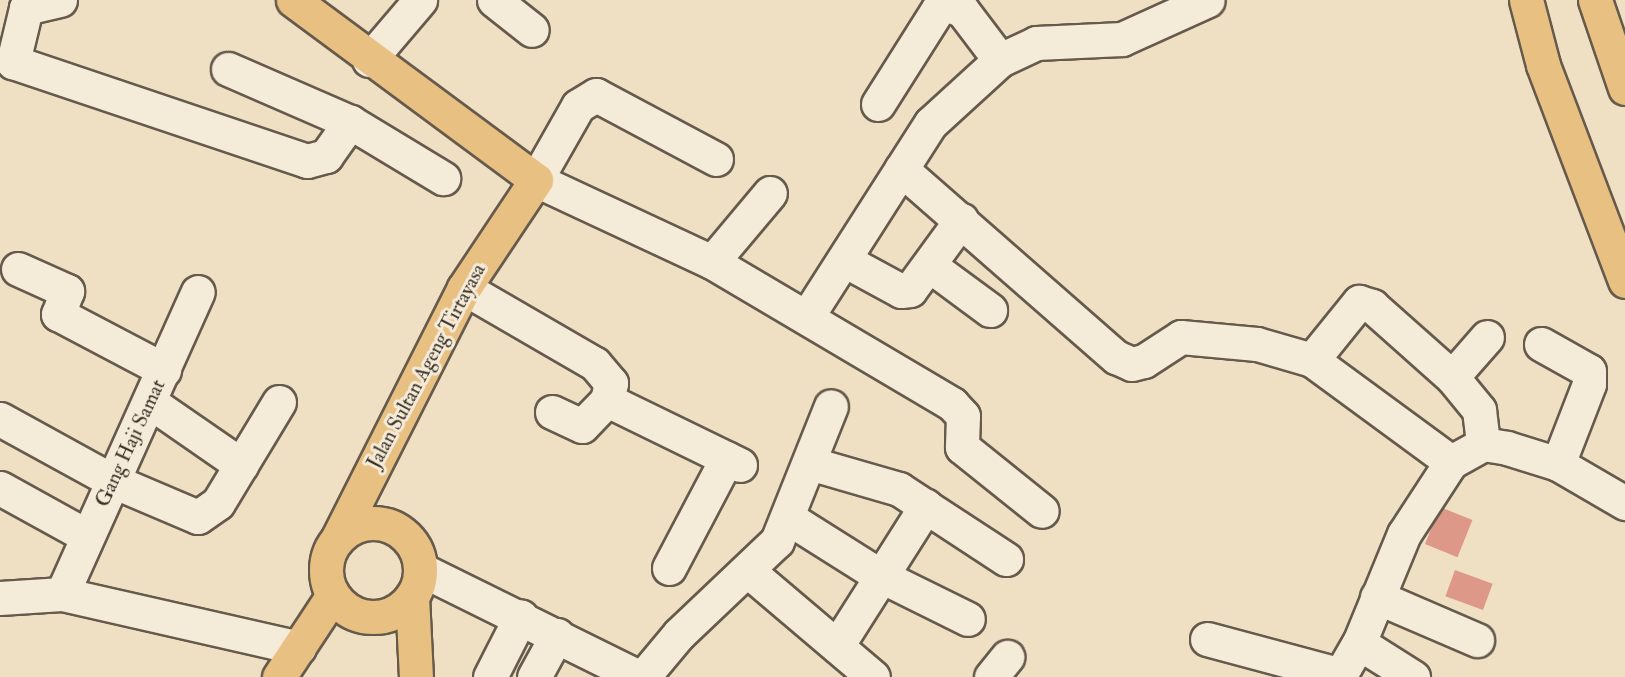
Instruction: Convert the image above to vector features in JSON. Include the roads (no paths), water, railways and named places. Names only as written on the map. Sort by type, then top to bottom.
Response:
[{"type":"main road","points":[[293,0],[369,60],[536,180]]},
{"type":"main road","points":[[1526,0],[1543,65],[1625,281]]},
{"type":"main road","points":[[1595,0],[1625,88]]},
{"type":"main road","name":"Jalan Sultan Ageng Tirtayasa","points":[[337,539],[464,288],[536,180]]},
{"type":"main road","points":[[416,582],[399,609],[372,616],[346,609],[333,595],[326,567],[337,539],[352,527],[388,525],[416,550],[416,582],[416,677]]},
{"type":"main road","points":[[279,677],[333,595]]},
{"type":"street","points":[[60,0],[26,8],[13,62],[307,161],[326,156],[350,122]]},
{"type":"street","points":[[369,60],[420,0]]},
{"type":"street","points":[[494,0],[532,30]]},
{"type":"street","points":[[808,315],[901,169],[947,105],[1000,60],[1036,43],[1122,39],[1208,0]]},
{"type":"street","points":[[878,104],[938,9],[947,5],[963,10],[1000,60]]},
{"type":"street","points":[[228,69],[350,122],[443,178]]},
{"type":"street","points":[[716,159],[596,95],[578,106],[536,180],[712,262],[808,315],[960,409],[962,447],[1042,511]]},
{"type":"street","points":[[901,169],[1116,357],[1132,363],[1181,337],[1257,344],[1312,360],[1451,462]]},
{"type":"street","points":[[712,262],[770,193]]},
{"type":"street","points":[[844,260],[902,291],[910,290],[961,220]]},
{"type":"street","points":[[928,265],[990,310]]},
{"type":"street","points":[[18,269],[67,291],[58,314],[164,370]]},
{"type":"street","points":[[464,288],[595,364],[611,383],[607,400],[582,426],[552,412]]},
{"type":"street","name":"Gang Haji Samat","points":[[62,594],[198,292]]},
{"type":"street","points":[[1312,360],[1359,302],[1372,306],[1452,377],[1479,410],[1483,444]]},
{"type":"street","points":[[1452,377],[1487,337]]},
{"type":"street","points":[[1541,344],[1589,371],[1589,384],[1558,464]]},
{"type":"street","points":[[607,400],[733,462],[669,568]]},
{"type":"street","points":[[150,402],[242,465]]},
{"type":"street","points":[[0,419],[112,481],[198,517],[209,514],[242,465],[279,402]]},
{"type":"street","points":[[416,582],[521,616],[641,677],[679,634],[747,570],[790,519],[808,463],[831,406]]},
{"type":"street","points":[[1207,639],[1340,676],[1359,643],[1377,597],[1425,496],[1451,462],[1483,444],[1558,464],[1625,503]]},
{"type":"street","points":[[808,463],[888,484],[926,506],[1006,559]]},
{"type":"street","points":[[0,488],[87,536]]},
{"type":"street","points":[[837,646],[879,575],[926,506]]},
{"type":"street","points":[[790,519],[879,575],[968,618]]},
{"type":"street","points":[[747,570],[873,677]]},
{"type":"street","points":[[0,598],[62,594],[299,648]]},
{"type":"street","points":[[1377,597],[1477,640]]},
{"type":"street","points":[[490,677],[521,616]]},
{"type":"street","points":[[534,677],[557,635]]},
{"type":"street","points":[[1359,643],[1413,677]]}]
